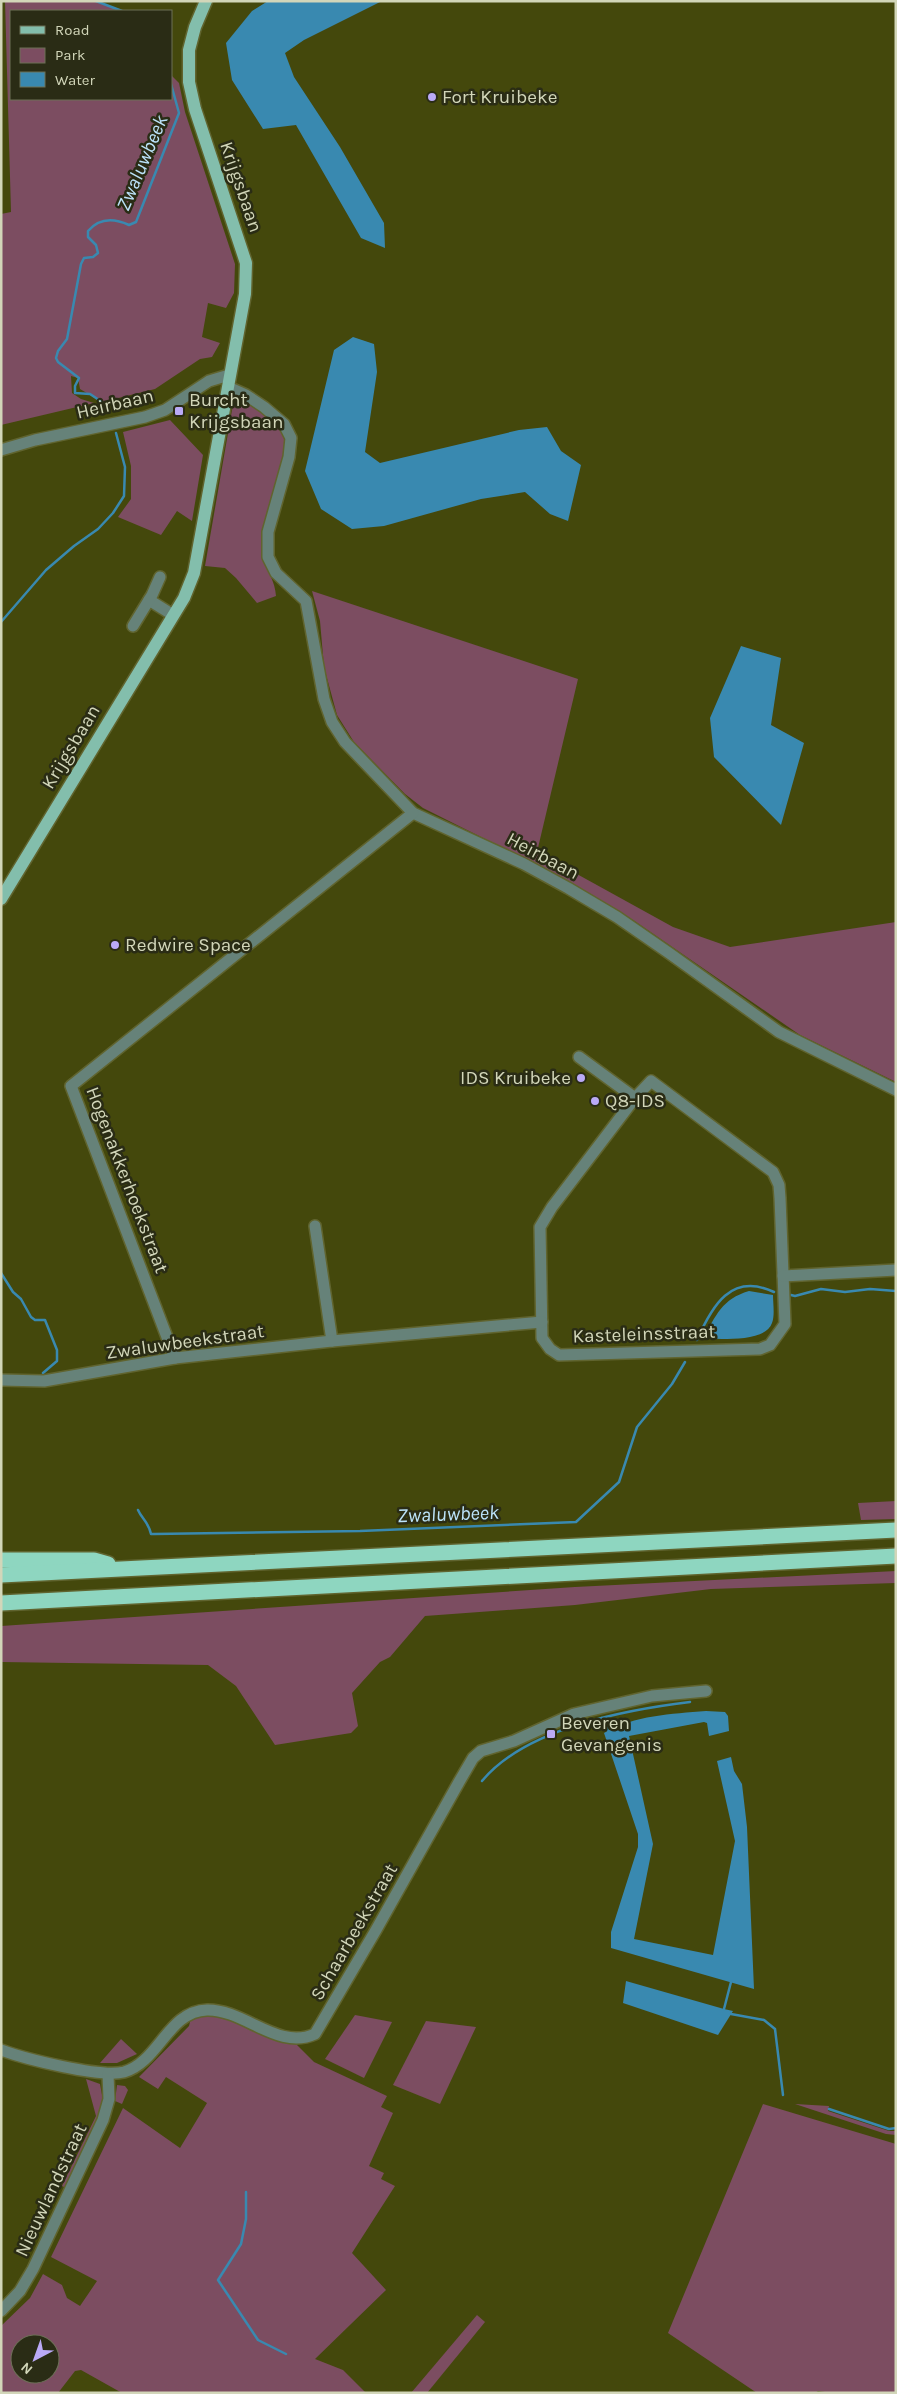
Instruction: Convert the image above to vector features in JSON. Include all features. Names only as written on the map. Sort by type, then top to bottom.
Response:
[{"type":"highway","points":[[1,1575],[896,1530]]},
{"type":"highway","points":[[1,1603],[896,1556]]},
{"type":"highway","points":[[1,1560],[94,1560],[124,1569]]},
{"type":"main road","name":"Krijgsbaan","points":[[1,899],[184,598],[194,573],[245,294],[246,263],[195,109],[190,82],[189,50],[195,27],[206,1]]},
{"type":"street","name":"Heirbaan","points":[[1,450],[35,440],[144,417],[165,410],[209,381],[228,381],[284,424],[292,438],[289,457],[268,532],[268,557],[276,573],[306,601],[317,664],[332,722],[345,742],[413,812],[524,864],[568,888],[654,942],[779,1032],[896,1090]]},
{"type":"street","points":[[133,626],[160,577]]},
{"type":"street","points":[[149,600],[173,615]]},
{"type":"street","name":"Hogenakkerhoekstraat","points":[[175,1358],[71,1086],[413,812]]},
{"type":"street","points":[[580,1057],[635,1098]]},
{"type":"street","name":"Kasteleinsstraat","points":[[651,1081],[773,1172],[779,1185],[783,1276],[784,1324],[770,1345],[760,1349],[559,1355],[550,1349],[542,1338],[540,1227],[552,1207],[635,1098],[651,1081]]},
{"type":"street","points":[[315,1226],[332,1341]]},
{"type":"street","points":[[783,1276],[896,1270]]},
{"type":"street","name":"Zwaluwbeekstraat","points":[[1,1380],[44,1381],[175,1358],[332,1341],[542,1322]]},
{"type":"street","name":"Schaarbeekstraat","points":[[1,2050],[108,2074],[124,2072],[143,2061],[177,2023],[194,2012],[204,2010],[219,2010],[230,2013],[290,2038],[302,2039],[314,2034],[372,1938],[473,1758],[481,1751],[514,1741],[574,1714],[652,1696],[706,1690]]},
{"type":"street","name":"Nieuwlandstraat","points":[[1,2311],[20,2291],[33,2269],[103,2120],[109,2099],[108,2074]]},
{"type":"green space","points":[[5,1],[96,1],[116,8],[117,10],[10,10],[10,100],[172,100],[172,76],[179,83],[185,112],[235,264],[234,293],[226,308],[208,303],[202,337],[220,343],[212,357],[200,359],[155,389],[102,402],[80,389],[78,378],[71,376],[72,393],[81,399],[94,403],[1,425],[1,214],[11,212]]},
{"type":"green space","points":[[240,397],[268,417],[286,440],[264,559],[273,581],[276,596],[257,603],[225,568],[205,566],[232,410],[236,398]]},
{"type":"green space","points":[[170,420],[203,455],[192,521],[177,511],[161,535],[118,517],[131,499],[131,466],[123,432]]},
{"type":"green space","points":[[312,591],[578,679],[537,852],[673,927],[730,947],[896,922],[896,1082],[800,1035],[633,920],[531,862],[423,808],[405,794],[354,742],[337,715],[324,667],[320,621]]},
{"type":"green space","points":[[896,1501],[896,1519],[861,1520],[858,1503]]},
{"type":"green space","points":[[896,1571],[896,1583],[711,1589],[575,1605],[425,1616],[390,1657],[380,1662],[352,1693],[358,1726],[351,1733],[275,1745],[236,1686],[208,1665],[1,1662],[1,1626],[575,1587]]},
{"type":"green space","points":[[205,2015],[220,2015],[276,2040],[296,2044],[314,2062],[387,2096],[381,2107],[393,2113],[369,2166],[384,2173],[381,2179],[395,2186],[352,2253],[386,2290],[315,2359],[343,2370],[366,2393],[122,2393],[81,2370],[75,2371],[58,2393],[1,2393],[1,2326],[30,2298],[43,2274],[62,2285],[67,2298],[80,2306],[97,2281],[51,2257],[123,2108],[180,2148],[207,2103],[166,2077],[158,2089],[139,2077],[189,2026],[191,2018]]},
{"type":"green space","points":[[355,2015],[392,2022],[364,2078],[325,2059]]},
{"type":"green space","points":[[426,2021],[476,2027],[440,2104],[393,2085]]},
{"type":"green space","points":[[121,2039],[137,2054],[117,2063],[100,2063]]},
{"type":"green space","points":[[86,2079],[100,2084],[104,2106],[66,2188],[62,2186],[96,2116]]},
{"type":"green space","points":[[117,2085],[125,2086],[128,2090],[122,2104],[115,2101]]},
{"type":"green space","points":[[763,2104],[896,2144],[896,2393],[832,2393],[818,2391],[815,2393],[757,2393],[668,2333]]},
{"type":"green space","points":[[795,2104],[829,2106],[828,2111],[889,2131],[896,2131],[896,2135],[886,2134]]},
{"type":"green space","points":[[477,2315],[485,2322],[427,2393],[411,2393]]},
{"type":"water","points":[[268,1],[382,1],[304,40],[285,53],[294,77],[340,147],[384,223],[385,248],[361,238],[296,125],[263,129],[232,80],[226,43],[252,11]]},
{"type":"water","points":[[353,337],[374,344],[377,372],[365,452],[380,463],[519,430],[547,427],[561,451],[581,465],[568,521],[550,514],[525,492],[481,499],[384,526],[352,529],[321,509],[305,471],[334,350]]},
{"type":"water","points":[[741,646],[781,658],[771,725],[804,743],[781,825],[714,757],[710,718]]},
{"type":"water","points":[[749,1291],[773,1295],[773,1317],[768,1329],[752,1337],[703,1339],[716,1315],[726,1303],[740,1294]]},
{"type":"water","points":[[706,1711],[725,1712],[728,1716],[729,1731],[709,1736],[707,1723],[704,1722],[629,1736],[653,1844],[634,1939],[713,1955],[735,1841],[717,1761],[731,1757],[734,1771],[742,1784],[747,1827],[754,1989],[611,1948],[611,1932],[638,1847],[638,1834],[604,1733],[628,1722],[641,1719]]},
{"type":"water","points":[[626,1981],[733,2011],[718,2035],[623,2003]]},
{"type":"waterway","name":"Zwaluwbeek","points":[[96,1],[119,10]]},
{"type":"waterway","name":"Zwaluwbeek","points":[[102,402],[90,394],[75,393],[75,386],[79,378],[58,362],[56,358],[58,351],[67,339],[81,264],[84,258],[93,257],[98,253],[96,245],[88,237],[88,231],[97,224],[107,220],[129,225],[136,222],[179,113],[172,88]]},
{"type":"waterway","name":"Zwaluwbeek","points":[[1,622],[46,570],[74,546],[98,529],[113,513],[124,496],[125,467],[116,433]]},
{"type":"waterway","name":"Zwaluwbeek","points":[[1,1273],[13,1292],[21,1299],[31,1317],[35,1320],[45,1320],[57,1350],[57,1361],[43,1373]]},
{"type":"waterway","name":"Zwaluwbeek","points":[[697,1340],[709,1315],[725,1296],[735,1289],[746,1286],[759,1287],[774,1292]]},
{"type":"waterway","name":"Zwaluwbeek","points":[[791,1295],[795,1296],[821,1289],[845,1292],[870,1289],[896,1291]]},
{"type":"waterway","name":"Zwaluwbeek","points":[[138,1510],[149,1527],[151,1534],[360,1531],[576,1522],[619,1482],[637,1427],[672,1384],[685,1362]]},
{"type":"waterway","points":[[482,1781],[501,1763],[524,1747],[550,1735],[578,1725],[636,1710],[690,1702]]},
{"type":"waterway","points":[[602,1718],[608,1731]]},
{"type":"waterway","points":[[724,2009],[731,1982]]},
{"type":"waterway","points":[[731,2014],[764,2020],[775,2029],[783,2095]]},
{"type":"waterway","points":[[829,2109],[889,2129],[896,2128]]},
{"type":"waterway","points":[[246,2192],[246,2219],[241,2244],[218,2280],[258,2340],[286,2354]]},
{"type":"place","name":"Fort Kruibeke","points":[[432,97]]},
{"type":"place","name":"Burcht Krijgsbaan","points":[[179,411]]},
{"type":"place","name":"Redwire Space","points":[[115,945]]},
{"type":"place","name":"IDS Kruibeke","points":[[581,1078]]},
{"type":"place","name":"Q8-IDS","points":[[595,1101]]},
{"type":"place","name":"Beveren Gevangenis","points":[[551,1734]]}]
